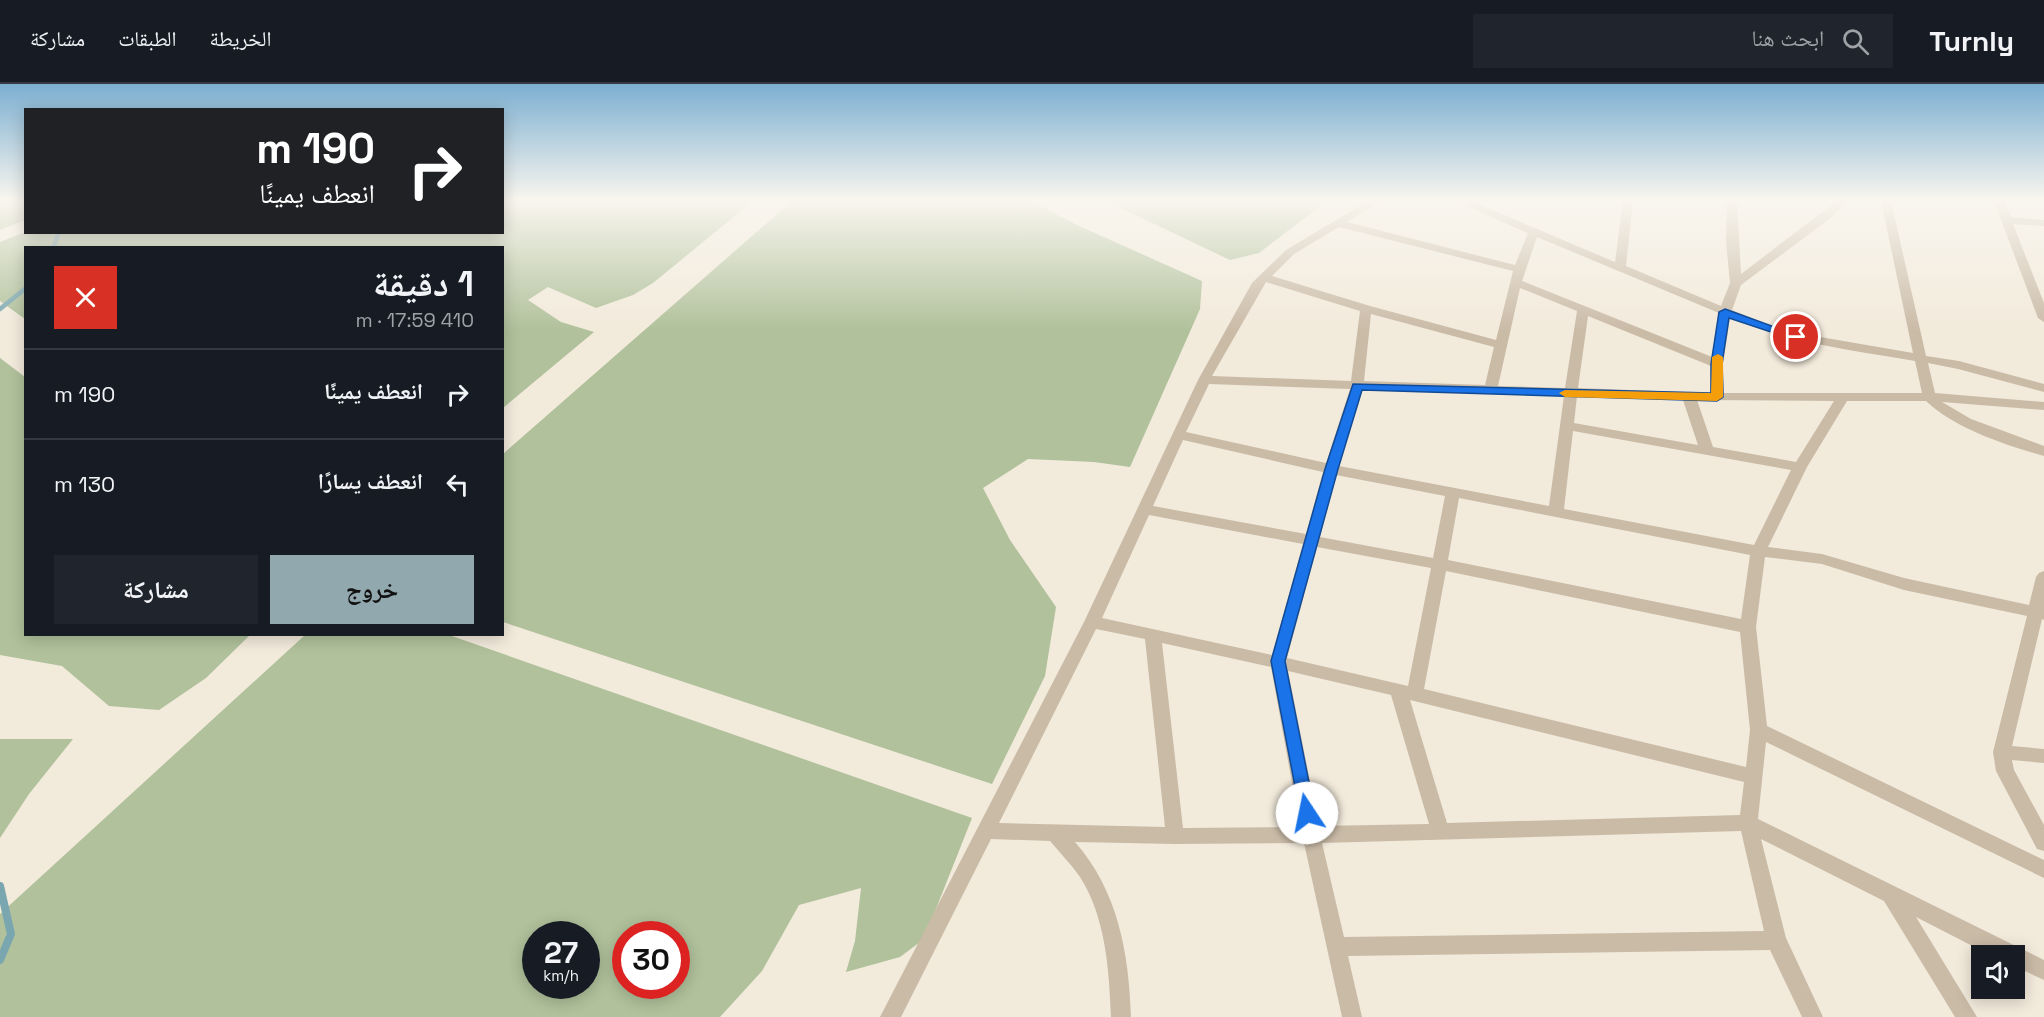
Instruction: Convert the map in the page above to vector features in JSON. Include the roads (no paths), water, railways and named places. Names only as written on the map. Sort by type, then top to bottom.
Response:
[{"type":"street","points":[[890,1017],[1092,622],[1204,380],[1263,277],[1290,252],[1302,245]]},
{"type":"street","points":[[1424,245],[1519,268]]},
{"type":"street","points":[[1490,391],[1515,282],[1529,245]]},
{"type":"street","points":[[1564,245],[1770,330],[1796,337],[1959,365],[2044,388]]},
{"type":"street","points":[[1620,268],[1623,245]]},
{"type":"street","points":[[1717,397],[1717,364],[1725,312],[1736,283],[1732,245]]},
{"type":"street","points":[[1736,283],[1788,245]]},
{"type":"street","points":[[1895,245],[1929,397],[1938,406],[1979,427],[2044,451]]},
{"type":"street","points":[[2016,245],[2044,318]]},
{"type":"street","points":[[1263,277],[1366,309],[1501,345]]},
{"type":"street","points":[[1515,282],[1717,364]]},
{"type":"street","points":[[1352,1017],[1311,835],[1278,661],[1331,469],[1357,387],[1366,309]]},
{"type":"street","points":[[1556,511],[1569,394],[1583,310]]},
{"type":"street","points":[[1204,380],[1689,397],[1929,397],[2044,406]]},
{"type":"street","points":[[1689,397],[1707,451]]},
{"type":"street","points":[[1813,1017],[1776,940],[1748,823],[1759,730],[1748,627],[1758,551],[1800,467],[1843,397]]},
{"type":"street","points":[[1567,426],[1800,467]]},
{"type":"street","points":[[1178,435],[1331,469],[1758,551],[1822,559],[1892,581],[2039,614]]},
{"type":"street","points":[[1440,831],[1407,691],[1453,492]]},
{"type":"street","points":[[1143,509],[1438,564],[1748,627]]},
{"type":"street","points":[[2044,577],[2039,614],[2002,753],[2009,780],[2044,843]]},
{"type":"street","points":[[1092,622],[1407,691],[1754,777]]},
{"type":"street","points":[[1153,635],[1175,836]]},
{"type":"street","points":[[1759,730],[2044,869]]},
{"type":"street","points":[[2002,753],[2044,756]]},
{"type":"street","points":[[985,831],[1175,836],[1311,835],[1748,823],[1992,945]]},
{"type":"street","points":[[1055,833],[1089,875],[1104,904],[1114,941],[1121,1017]]},
{"type":"street","points":[[1890,893],[1967,1017]]},
{"type":"street","points":[[1338,947],[1776,940]]},
{"type":"street","points":[[2025,961],[2044,970]]},
{"type":"waterway","points":[[0,309],[24,290]]},
{"type":"waterway","points":[[0,886],[11,934],[0,960]]}]
